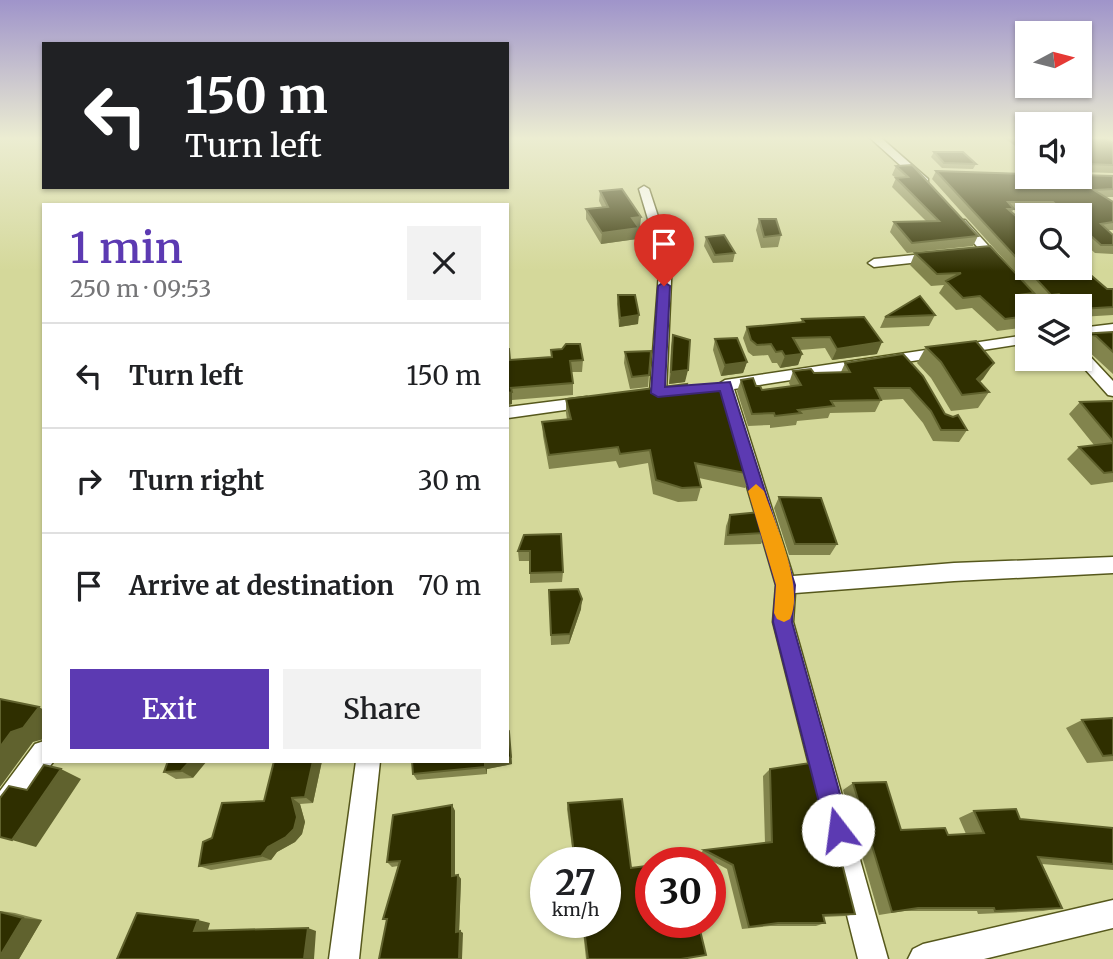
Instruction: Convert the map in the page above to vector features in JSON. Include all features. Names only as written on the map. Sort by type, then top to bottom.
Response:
[{"type":"street","points":[[924,182],[934,193]]},
{"type":"street","points":[[644,189],[666,259],[658,393]]},
{"type":"street","points":[[952,212],[981,252],[1025,294]]},
{"type":"street","points":[[874,263],[951,255]]},
{"type":"street","points":[[1092,331],[1113,328]]},
{"type":"street","points":[[873,959],[783,622],[786,585],[718,386],[1015,342]]},
{"type":"street","points":[[900,358],[916,375]]},
{"type":"street","points":[[1092,367],[1113,391]]},
{"type":"street","points":[[509,413],[603,400]]},
{"type":"street","points":[[786,585],[954,572],[1113,565]]},
{"type":"street","points":[[0,812],[42,756]]},
{"type":"street","points":[[344,959],[368,763]]},
{"type":"street","points":[[923,959],[1113,914]]},
{"type":"building","points":[[900,182],[928,182],[978,236],[912,243],[894,222],[939,221]]},
{"type":"building","points":[[946,182],[1015,182],[1015,189],[1092,189],[1092,182],[1113,182],[1113,189],[1094,190],[1113,202],[1113,222],[1101,224],[1113,235],[1113,245],[1101,245],[1092,237],[1092,203],[1008,202],[1014,209],[1008,209],[1015,215],[1015,256]]},
{"type":"building","points":[[622,189],[641,217],[632,218],[639,228],[602,233],[586,209],[608,207],[600,191]]},
{"type":"building","points":[[759,219],[776,219],[781,235],[764,237]]},
{"type":"building","points":[[724,235],[735,253],[715,255],[706,237]]},
{"type":"building","points":[[990,246],[1015,273],[1015,280],[1022,280],[1034,293],[1015,294],[1015,318],[1005,319],[980,296],[963,298],[946,281],[961,273],[937,274],[915,253]]},
{"type":"building","points":[[1092,276],[1107,289],[1113,289],[1113,307],[1092,308],[1092,294],[1050,294],[1037,280],[1092,280]]},
{"type":"building","points":[[618,295],[635,295],[639,315],[620,318]]},
{"type":"building","points":[[920,296],[935,315],[885,317]]},
{"type":"building","points":[[864,317],[882,342],[837,349],[830,337],[793,338],[802,354],[785,356],[782,351],[776,352],[771,344],[757,345],[751,340],[747,327],[804,322],[802,319]]},
{"type":"building","points":[[1113,332],[1113,352],[1092,335]]},
{"type":"building","points":[[673,335],[690,340],[688,370],[671,372]]},
{"type":"building","points":[[737,338],[747,362],[725,365],[715,339]]},
{"type":"building","points":[[976,341],[994,363],[977,379],[989,392],[962,395],[941,362],[926,347]]},
{"type":"building","points":[[566,344],[580,344],[583,360],[570,361],[573,383],[511,388],[512,392],[509,393],[509,349],[510,360],[552,357],[551,350],[562,349]]},
{"type":"building","points":[[651,351],[649,375],[632,377],[625,352]]},
{"type":"building","points":[[903,354],[923,376],[945,414],[953,417],[958,415],[967,430],[941,430],[931,411],[910,388],[875,388],[881,400],[831,401],[834,406],[775,416],[774,413],[752,414],[741,380],[753,378],[756,386],[760,386],[762,390],[801,385],[793,371],[811,369],[814,373],[850,372],[845,363]]},
{"type":"building","points":[[687,384],[686,388],[722,385],[750,474],[695,463],[701,487],[682,488],[656,480],[650,450],[620,454],[618,447],[549,455],[542,422],[571,419],[566,399]]},
{"type":"building","points":[[1113,401],[1113,441],[1080,402]]},
{"type":"building","points":[[1113,443],[1113,472],[1104,473],[1079,447]]},
{"type":"building","points":[[779,497],[821,498],[837,544],[795,544]]},
{"type":"building","points":[[760,512],[766,533],[728,535],[730,515]]},
{"type":"building","points":[[561,534],[563,572],[530,573],[530,551],[518,551],[524,535]]},
{"type":"building","points":[[578,589],[582,599],[570,634],[551,635],[549,590]]},
{"type":"building","points":[[0,699],[39,707],[23,728],[11,732],[0,747]]},
{"type":"building","points":[[1113,718],[1113,755],[1103,756],[1082,720]]},
{"type":"building","points":[[167,763],[188,763],[181,771],[164,772]]},
{"type":"building","points":[[274,763],[313,763],[305,797],[292,798],[297,817],[294,829],[286,837],[268,847],[261,856],[199,866],[203,842],[212,838],[222,803],[264,801]]},
{"type":"building","points":[[412,763],[485,763],[485,767],[413,774]]},
{"type":"building","points":[[810,763],[830,817],[855,914],[823,915],[825,923],[778,923],[749,927],[733,865],[726,861],[726,847],[772,842],[770,769]]},
{"type":"building","points":[[44,765],[61,769],[12,840],[0,837],[0,798],[9,786],[27,790]]},
{"type":"building","points":[[886,782],[901,830],[945,828],[948,835],[984,833],[974,811],[1016,809],[1020,819],[1113,828],[1113,864],[1038,857],[1062,908],[995,911],[994,908],[918,908],[892,912],[853,783]]},
{"type":"building","points":[[622,799],[631,868],[635,867],[635,938],[702,938],[706,955],[681,959],[588,959],[585,938],[621,938],[621,847],[573,847],[568,803]]},
{"type":"building","points":[[452,805],[452,876],[458,875],[456,932],[460,931],[459,959],[379,959],[387,919],[383,919],[400,861],[387,862],[393,815]]},
{"type":"building","points":[[0,912],[23,918],[0,956]]},
{"type":"building","points":[[137,913],[198,920],[194,931],[308,928],[304,959],[117,959]]},
{"type":"slow traffic","points":[[756,491],[786,585],[784,613]]},
{"type":"route","points":[[664,286],[658,393],[725,385],[786,585],[783,622],[838,830]]}]
